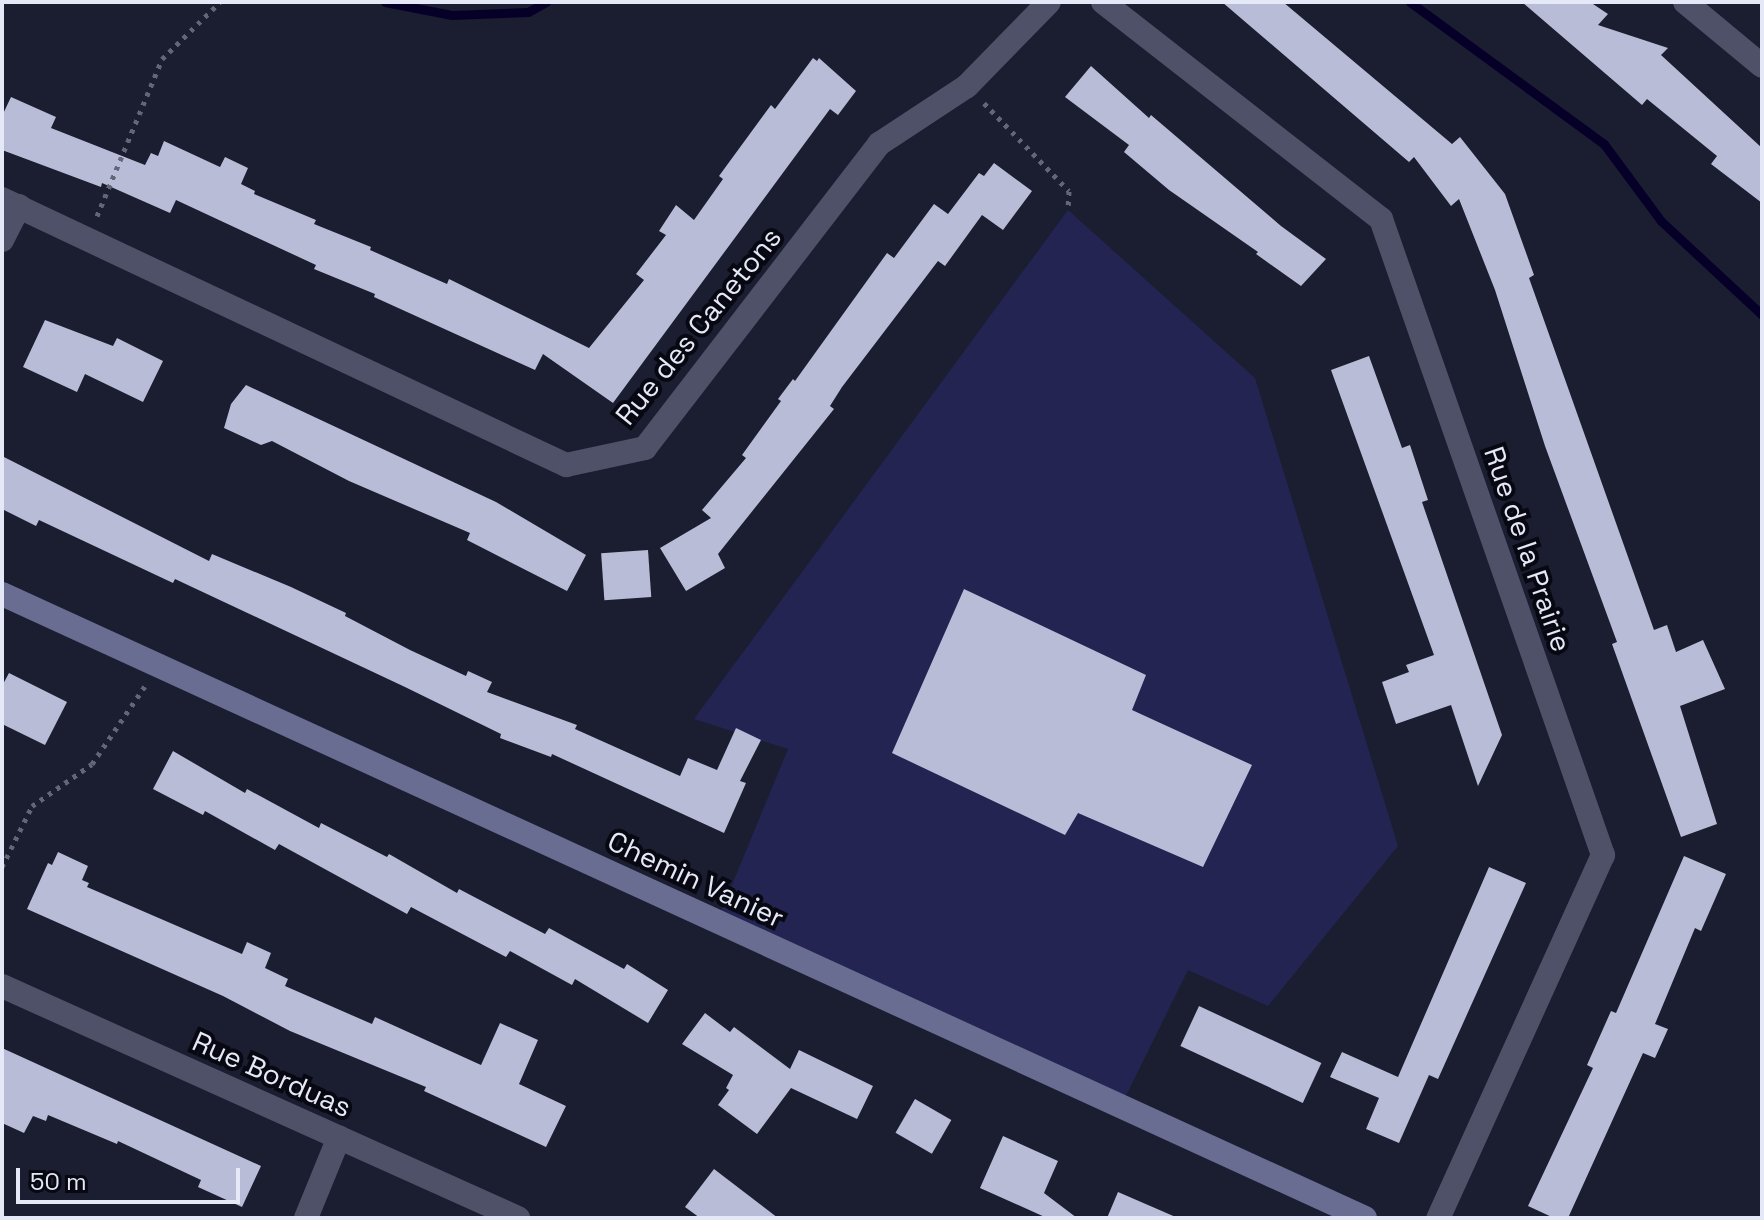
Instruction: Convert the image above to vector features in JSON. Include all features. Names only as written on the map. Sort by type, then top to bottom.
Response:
[{"type":"street","name":"Rue des Canetons","points":[[2,240],[10,203],[566,465],[645,448],[879,144],[967,86],[1049,2]]},
{"type":"street","name":"Rue de la Prairie","points":[[1103,2],[1381,219],[1603,855],[1438,1218]]},
{"type":"street","points":[[1685,2],[1762,66]]},
{"type":"street","name":"Chemin Vanier","points":[[2,594],[1365,1218]]},
{"type":"street","name":"Rue Borduas","points":[[2,986],[518,1218]]},
{"type":"street","points":[[306,1218],[339,1137]]},
{"type":"path","points":[[87,239],[162,59],[220,2]]},
{"type":"path","points":[[967,86],[1069,191],[1068,210]]},
{"type":"path","points":[[2,867],[32,806],[92,764],[159,665]]},
{"type":"shaded area","points":[[1068,210],[1255,378],[1398,846],[1268,1006],[1188,970],[1121,1106],[717,921],[788,749],[694,719]]},
{"type":"building","points":[[1222,2],[1283,2],[1452,144],[1460,137],[1505,194],[1534,275],[1529,278],[1654,630],[1667,625],[1676,652],[1703,640],[1725,689],[1680,706],[1717,824],[1681,837],[1612,644],[1617,642],[1545,446],[1495,290],[1459,199],[1451,206],[1414,157],[1409,162]]},
{"type":"building","points":[[1522,2],[1590,2],[1608,14],[1598,25],[1668,48],[1661,55],[1762,148],[1762,203],[1711,164],[1717,156],[1647,99],[1642,105]]},
{"type":"building","points":[[813,58],[817,61],[819,58],[856,91],[838,115],[830,109],[613,403],[543,354],[535,370],[374,297],[375,294],[314,269],[316,265],[176,200],[170,213],[102,183],[101,187],[2,150],[2,116],[11,97],[56,117],[51,128],[145,165],[151,153],[158,156],[164,141],[220,167],[225,157],[248,168],[241,184],[255,191],[254,194],[316,220],[314,224],[371,247],[370,250],[447,284],[449,279],[589,348],[644,280],[636,274],[666,235],[659,231],[676,205],[694,220],[723,179],[719,176],[771,105],[775,109]]},
{"type":"building","points":[[1091,66],[1149,118],[1151,115],[1281,226],[1326,259],[1301,286],[1169,190],[1124,152],[1129,145],[1065,97]]},
{"type":"building","points":[[994,163],[1032,191],[1003,230],[982,215],[945,266],[938,261],[842,387],[830,406],[834,409],[718,554],[725,568],[686,591],[660,548],[711,518],[702,510],[746,458],[742,455],[781,401],[778,399],[793,379],[795,381],[887,253],[894,258],[934,204],[948,214],[979,173],[984,176]]},
{"type":"building","points":[[45,320],[113,346],[117,338],[163,361],[143,402],[85,374],[77,392],[23,367]]},
{"type":"building","points":[[1369,356],[1402,448],[1410,445],[1428,500],[1422,502],[1502,735],[1478,786],[1451,705],[1396,724],[1382,682],[1409,672],[1406,665],[1434,655],[1331,370]]},
{"type":"building","points":[[246,385],[496,502],[586,555],[567,591],[467,540],[470,533],[349,481],[272,441],[261,445],[224,428],[231,404]]},
{"type":"building","points":[[2,456],[209,561],[212,554],[291,587],[346,613],[345,616],[410,650],[466,676],[468,671],[492,682],[487,692],[577,725],[575,729],[680,776],[688,758],[717,770],[736,728],[761,740],[740,781],[746,783],[724,833],[552,754],[551,757],[500,738],[501,734],[405,687],[175,579],[173,583],[39,520],[36,526],[2,509]]},
{"type":"building","points":[[648,550],[651,597],[604,600],[601,553]]},
{"type":"building","points":[[964,589],[1146,675],[1132,710],[1252,765],[1203,867],[1078,813],[1065,835],[892,753]]},
{"type":"building","points":[[9,673],[67,702],[45,745],[2,724],[2,686]]},
{"type":"building","points":[[173,751],[245,793],[247,789],[319,828],[321,823],[387,857],[389,854],[457,893],[459,889],[545,934],[549,928],[624,969],[627,964],[668,990],[648,1023],[575,979],[572,985],[510,951],[506,957],[411,907],[407,914],[279,844],[275,850],[205,811],[203,815],[153,789]]},
{"type":"building","points":[[58,852],[88,866],[82,880],[89,883],[87,887],[242,954],[247,942],[271,953],[265,968],[288,979],[285,986],[372,1024],[375,1017],[481,1065],[500,1023],[538,1040],[519,1084],[566,1106],[546,1147],[424,1091],[426,1087],[290,1031],[223,996],[27,909],[48,863],[52,865]]},
{"type":"building","points":[[1684,856],[1726,874],[1701,931],[1695,928],[1655,1024],[1668,1029],[1655,1058],[1643,1053],[1568,1218],[1554,1218],[1528,1206],[1593,1068],[1587,1065],[1611,1011],[1616,1013]]},
{"type":"building","points":[[1489,867],[1526,883],[1438,1079],[1429,1075],[1399,1143],[1366,1129],[1379,1098],[1330,1077],[1342,1052],[1398,1077]]},
{"type":"building","points":[[1199,1006],[1321,1063],[1303,1103],[1180,1046]]},
{"type":"building","points":[[705,1013],[730,1032],[734,1027],[790,1069],[799,1050],[873,1086],[857,1119],[791,1088],[757,1134],[718,1105],[729,1090],[726,1088],[733,1075],[682,1044]]},
{"type":"building","points":[[2,1048],[261,1166],[242,1207],[198,1187],[201,1180],[118,1141],[117,1144],[48,1115],[46,1121],[33,1116],[24,1133],[2,1123]]},
{"type":"building","points":[[915,1099],[951,1120],[932,1154],[896,1133]]},
{"type":"building","points":[[1003,1136],[1058,1161],[1044,1193],[1077,1218],[1047,1218],[980,1188]]},
{"type":"building","points":[[714,1169],[778,1218],[700,1218],[685,1207]]},
{"type":"building","points":[[1118,1192],[1178,1218],[1107,1218]]},
{"type":"waterway","points":[[385,2],[452,15],[528,12],[546,2]]},
{"type":"waterway","points":[[1410,2],[1604,144],[1661,221],[1762,315]]}]
